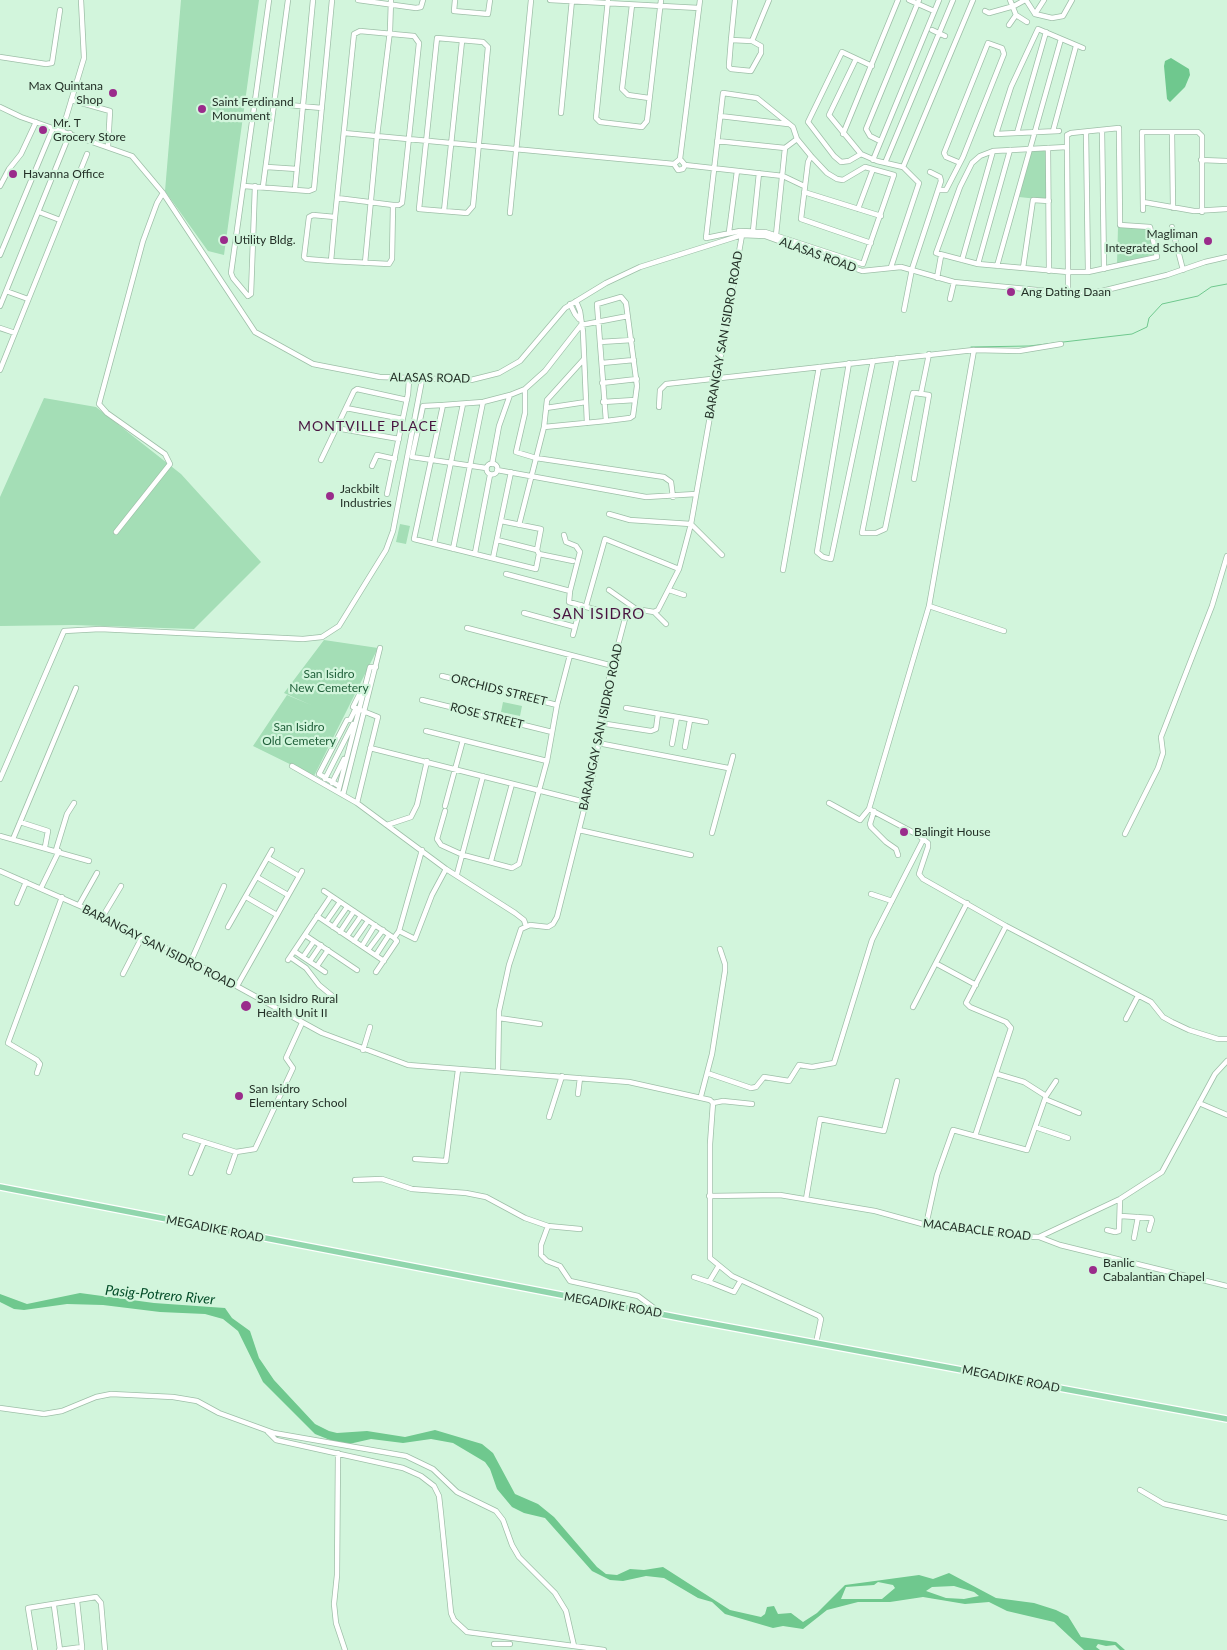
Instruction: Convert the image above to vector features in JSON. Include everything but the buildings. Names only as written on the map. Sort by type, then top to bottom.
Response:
[{"type":"main road","name":"MEGADIKE ROAD","points":[[0,1187],[662,1314],[1227,1419]]},
{"type":"street","points":[[62,131],[84,51],[81,0]]},
{"type":"street","points":[[256,186],[250,294],[248,296],[231,273],[269,0]]},
{"type":"street","points":[[264,186],[288,0]]},
{"type":"street","points":[[295,188],[313,0]]},
{"type":"street","points":[[244,186],[295,188],[312,191],[315,183],[332,0]]},
{"type":"street","points":[[358,0],[421,7],[425,12]]},
{"type":"street","points":[[421,7],[424,0]]},
{"type":"street","points":[[455,0],[454,11],[488,14],[490,0]]},
{"type":"street","points":[[510,213],[531,0]]},
{"type":"street","points":[[550,0],[632,4],[660,3],[699,8]]},
{"type":"street","points":[[344,133],[674,164],[680,159],[700,0]]},
{"type":"street","points":[[731,40],[758,43],[762,48],[755,67],[748,71],[730,68],[731,40],[735,0]]},
{"type":"street","points":[[752,41],[769,0]]},
{"type":"street","points":[[844,134],[898,0]]},
{"type":"street","points":[[909,0],[919,2],[934,11]]},
{"type":"street","points":[[873,160],[939,0]]},
{"type":"street","points":[[885,163],[953,0]]},
{"type":"street","points":[[903,167],[973,0]]},
{"type":"street","points":[[1010,0],[1016,15],[1027,22]]},
{"type":"street","points":[[985,11],[989,13],[1014,6],[1026,0],[1035,14],[1060,18],[1072,0]]},
{"type":"street","points":[[1035,14],[1044,0]]},
{"type":"street","points":[[561,113],[572,1]]},
{"type":"street","points":[[607,2],[596,118],[600,122],[642,127],[646,121],[660,3]]},
{"type":"street","points":[[880,141],[870,136],[866,129],[919,2]]},
{"type":"street","points":[[365,263],[376,136],[389,33],[390,3]]},
{"type":"street","points":[[632,4],[622,89],[628,95],[649,98]]},
{"type":"street","points":[[0,57],[46,64],[52,62],[60,10]]},
{"type":"street","points":[[1009,25],[1016,15]]},
{"type":"street","points":[[1059,131],[996,134],[1012,88],[1038,29],[1082,48]]},
{"type":"street","points":[[932,30],[945,36]]},
{"type":"street","points":[[331,261],[335,217],[354,34],[358,31],[414,36],[419,40],[403,200],[399,206],[337,198]]},
{"type":"street","points":[[1017,133],[1046,32]]},
{"type":"street","points":[[437,38],[462,40],[483,42],[488,47],[473,209],[468,213],[419,209],[437,38]]},
{"type":"street","points":[[997,266],[1061,39]]},
{"type":"street","points":[[444,211],[462,40]]},
{"type":"street","points":[[938,190],[946,190],[958,162],[971,139],[1004,54],[1002,48],[988,43],[944,153],[946,157],[958,162]]},
{"type":"street","points":[[1053,131],[1076,46]]},
{"type":"street","points":[[860,154],[848,161],[841,162],[834,156],[808,122],[842,52],[872,66]]},
{"type":"street","points":[[856,59],[829,115],[860,154],[873,160],[903,167],[919,183],[890,267]]},
{"type":"street","points":[[723,93],[757,98],[788,124],[793,127],[797,139],[826,173],[840,180],[862,168],[894,175],[863,264],[859,265],[776,235],[753,231],[729,232],[709,238],[706,237],[723,93]]},
{"type":"street","points":[[71,100],[110,111],[108,146]]},
{"type":"street","points":[[255,102],[322,108]]},
{"type":"street","name":"ALASAS ROAD","points":[[0,107],[36,122],[132,156],[163,194],[250,325],[262,337],[313,364],[373,376],[409,380],[471,380],[509,368],[520,361],[559,314],[570,304],[640,267],[742,236],[765,236],[862,271],[890,267],[912,269],[936,278],[951,281],[1068,293],[1102,291],[1227,257]]},
{"type":"street","points":[[720,116],[788,124]]},
{"type":"street","points":[[0,186],[9,169],[21,154],[36,122]]},
{"type":"street","points":[[0,255],[53,128]]},
{"type":"street","points":[[1067,147],[993,151],[980,156],[968,171],[960,187],[936,253],[941,256],[978,264],[1068,272],[1088,272],[1157,257],[1150,227],[1120,225],[1119,128],[1069,133],[1067,147],[1068,272],[1068,293]]},
{"type":"street","points":[[1102,130],[1104,269]]},
{"type":"street","points":[[1086,132],[1088,272]]},
{"type":"street","points":[[1143,210],[1142,132],[1172,132],[1201,133],[1202,212]]},
{"type":"street","points":[[1172,132],[1173,208]]},
{"type":"street","points":[[0,306],[70,133]]},
{"type":"street","points":[[717,141],[785,148],[797,139]]},
{"type":"street","points":[[776,235],[785,148]]},
{"type":"street","points":[[1048,148],[1049,271]]},
{"type":"street","points":[[978,264],[1010,150]]},
{"type":"street","points":[[962,260],[993,151]]},
{"type":"street","points":[[0,370],[87,154]]},
{"type":"street","points":[[811,156],[808,162],[804,186],[801,218],[871,243]]},
{"type":"street","points":[[680,159],[685,165],[782,176],[804,186]]},
{"type":"street","points":[[1201,160],[1227,162]]},
{"type":"street","points":[[674,164],[678,170],[682,169],[685,165]]},
{"type":"street","points":[[267,167],[297,169]]},
{"type":"street","points":[[858,209],[873,169]]},
{"type":"street","points":[[729,232],[738,171]]},
{"type":"street","points":[[904,310],[912,269],[942,178],[930,172]]},
{"type":"street","points":[[753,231],[759,173]]},
{"type":"street","points":[[804,192],[880,216]]},
{"type":"street","points":[[116,532],[170,464],[165,454],[103,410],[99,404],[143,241],[157,203],[163,194]]},
{"type":"street","points":[[1024,268],[1033,200],[1049,201]]},
{"type":"street","points":[[1143,202],[1202,212],[1227,209]]},
{"type":"street","points":[[335,217],[312,215],[309,217],[304,257],[388,265],[391,262],[393,205]]},
{"type":"street","points":[[39,212],[60,220]]},
{"type":"street","points":[[1172,227],[1183,270]]},
{"type":"street","name":"BARANGAY SAN ISIDRO ROAD","points":[[654,612],[658,610],[679,568],[691,524],[714,380],[742,236]]},
{"type":"street","points":[[936,278],[941,256]]},
{"type":"street","points":[[950,299],[951,281]]},
{"type":"street","points":[[6,291],[28,299]]},
{"type":"street","points":[[544,427],[588,423],[606,421],[632,418],[637,379],[624,298],[618,296],[597,304],[603,402],[606,421]]},
{"type":"street","points":[[576,301],[580,311],[579,318],[582,326],[588,423]]},
{"type":"street","points":[[570,304],[574,314],[579,318]]},
{"type":"street","points":[[510,396],[499,426],[492,464],[486,468],[412,457],[423,406],[483,402],[510,396],[524,389],[545,371],[582,326],[628,316]]},
{"type":"street","points":[[0,328],[14,333]]},
{"type":"street","points":[[600,342],[632,340]]},
{"type":"street","points":[[659,407],[660,390],[666,384],[929,354],[974,350],[1019,351],[1061,344]]},
{"type":"street","points":[[898,855],[896,849],[886,842],[870,824],[871,810],[929,606],[974,350]]},
{"type":"street","points":[[921,393],[929,354]]},
{"type":"street","points":[[897,358],[862,533],[876,533],[885,529],[913,394],[921,393],[928,397],[914,479]]},
{"type":"street","points":[[519,525],[544,427],[549,397],[584,359]]},
{"type":"street","points":[[602,363],[634,360]]},
{"type":"street","points":[[849,364],[817,552],[823,557],[831,559],[873,361]]},
{"type":"street","points":[[783,570],[819,367]]},
{"type":"street","points":[[602,383],[637,379]]},
{"type":"street","points":[[387,494],[407,400],[409,380]]},
{"type":"street","points":[[0,779],[64,631],[97,628],[312,638],[322,637],[339,626],[386,550],[393,531],[422,380]]},
{"type":"street","points":[[524,389],[525,413],[515,449],[518,453],[536,458],[664,478],[671,482],[674,497]]},
{"type":"street","points":[[321,460],[356,390],[407,400]]},
{"type":"street","points":[[603,402],[634,400]]},
{"type":"street","points":[[454,549],[483,402]]},
{"type":"street","points":[[546,408],[586,402]]},
{"type":"street","points":[[434,544],[463,404]]},
{"type":"street","points":[[443,405],[414,539],[536,569],[540,529],[501,521]]},
{"type":"street","points":[[346,408],[403,419]]},
{"type":"street","points":[[336,428],[399,438]]},
{"type":"street","points":[[372,466],[377,455],[395,458]]},
{"type":"street","points":[[492,464],[497,467],[497,470]]},
{"type":"street","points":[[475,553],[490,475],[486,468]]},
{"type":"street","points":[[490,475],[497,470],[646,497],[674,497],[696,494]]},
{"type":"street","points":[[493,558],[511,472]]},
{"type":"street","points":[[609,514],[630,520],[691,524],[722,555]]},
{"type":"street","points":[[564,535],[566,542],[576,546],[580,552],[570,590],[569,602],[625,618],[630,610],[654,612],[666,624]]},
{"type":"street","points":[[573,635],[605,539],[679,568]]},
{"type":"street","points":[[497,540],[573,561]]},
{"type":"street","points":[[1125,834],[1158,768],[1163,753],[1161,737],[1212,606],[1227,556]]},
{"type":"street","points":[[506,574],[570,590]]},
{"type":"street","points":[[610,590],[636,609]]},
{"type":"street","points":[[669,590],[684,595]]},
{"type":"street","points":[[929,606],[1004,631]]},
{"type":"street","points":[[524,613],[575,627]]},
{"type":"street","name":"BARANGAY SAN ISIDRO ROAD","points":[[526,926],[548,927],[553,924],[595,766],[600,723],[612,666],[625,618]]},
{"type":"street","points":[[468,628],[612,666]]},
{"type":"street","points":[[343,795],[347,779],[350,736],[376,667],[380,648]]},
{"type":"street","points":[[464,740],[437,839],[442,845],[463,855],[512,868],[519,864],[539,791],[547,761],[557,704],[570,655]]},
{"type":"street","name":"ORCHIDS STREET","points":[[442,676],[557,704]]},
{"type":"street","points":[[357,803],[378,717],[353,707],[368,687]]},
{"type":"street","points":[[13,839],[76,688]]},
{"type":"street","name":"ROSE STREET","points":[[422,700],[552,732]]},
{"type":"street","points":[[626,708],[706,722]]},
{"type":"street","points":[[359,711],[340,733],[319,774],[332,782],[343,795],[357,803],[446,868],[524,920],[526,926],[518,933],[503,992],[499,1018],[498,1072]]},
{"type":"street","points":[[332,782],[358,736],[359,711]]},
{"type":"street","points":[[600,723],[652,731],[656,729],[658,714]]},
{"type":"street","points":[[672,744],[677,717]]},
{"type":"street","points":[[685,747],[690,720]]},
{"type":"street","points":[[426,731],[547,761]]},
{"type":"street","points":[[340,733],[358,736]]},
{"type":"street","points":[[325,779],[350,736]]},
{"type":"street","points":[[335,743],[342,747],[348,755]]},
{"type":"street","points":[[598,743],[728,768]]},
{"type":"street","points":[[370,748],[586,802]]},
{"type":"street","points":[[338,789],[348,755]]},
{"type":"street","points":[[712,833],[728,768],[734,761],[733,756]]},
{"type":"street","points":[[387,825],[410,817],[417,806],[427,761]]},
{"type":"street","points":[[292,766],[338,789]]},
{"type":"street","points":[[457,874],[483,776]]},
{"type":"street","points":[[341,777],[347,779]]},
{"type":"street","points":[[491,861],[512,784]]},
{"type":"street","points":[[41,888],[58,851],[67,814],[74,803]]},
{"type":"street","points":[[829,803],[860,820],[871,810]]},
{"type":"street","points":[[871,810],[924,838],[928,847],[919,875],[1006,926],[1151,1002],[1163,1017],[1172,1022],[1218,1039],[1227,1039]]},
{"type":"street","points":[[20,822],[48,832],[45,847]]},
{"type":"street","points":[[579,830],[691,855]]},
{"type":"street","points":[[0,836],[45,847],[89,861]]},
{"type":"street","points":[[707,1073],[751,1088],[756,1087],[764,1077],[789,1081],[799,1065],[812,1067],[834,1063],[869,947],[924,838]]},
{"type":"street","points":[[228,927],[272,850]]},
{"type":"street","points":[[394,938],[399,931],[422,850]]},
{"type":"street","points":[[268,858],[299,876]]},
{"type":"street","points":[[399,931],[415,939],[432,895],[446,868]]},
{"type":"street","name":"BARANGAY SAN ISIDRO ROAD","points":[[0,871],[104,916],[191,961],[302,1023],[363,1050],[408,1065],[629,1082],[701,1096],[714,1103]]},
{"type":"street","points":[[236,986],[302,871]]},
{"type":"street","points":[[78,905],[97,873]]},
{"type":"street","points":[[257,877],[288,895]]},
{"type":"street","points":[[17,903],[26,882]]},
{"type":"street","points":[[104,916],[121,886]]},
{"type":"street","points":[[191,961],[224,886]]},
{"type":"street","points":[[324,891],[397,941],[376,972]]},
{"type":"street","points":[[871,894],[892,901]]},
{"type":"street","points":[[246,896],[277,915]]},
{"type":"street","points":[[331,896],[289,959],[306,968],[319,985],[336,999]]},
{"type":"street","points":[[38,1073],[40,1064],[37,1060],[8,1043],[62,897]]},
{"type":"street","points":[[326,922],[340,902]]},
{"type":"street","points":[[913,1008],[967,903]]},
{"type":"street","points":[[333,927],[347,906]]},
{"type":"street","points":[[340,932],[354,911]]},
{"type":"street","points":[[318,916],[384,961]]},
{"type":"street","points":[[347,936],[361,916]]},
{"type":"street","points":[[354,941],[368,921]]},
{"type":"street","points":[[362,946],[375,926]]},
{"type":"street","points":[[975,1136],[1011,1028],[1006,1022],[967,1005],[967,1000],[1006,926]]},
{"type":"street","points":[[368,950],[382,930]]},
{"type":"street","points":[[305,935],[357,970]]},
{"type":"street","points":[[376,955],[389,935]]},
{"type":"street","points":[[123,974],[142,937]]},
{"type":"street","points":[[303,957],[314,940]]},
{"type":"street","points":[[310,961],[321,946]]},
{"type":"street","points":[[701,1096],[712,1054],[725,971],[725,964],[720,949]]},
{"type":"street","points":[[317,966],[328,950]]},
{"type":"street","points":[[294,951],[325,972]]},
{"type":"street","points":[[937,964],[976,985]]},
{"type":"street","points":[[1126,1018],[1138,996]]},
{"type":"street","points":[[499,1018],[540,1024]]},
{"type":"street","points":[[184,1136],[236,1152],[253,1150],[258,1146],[293,1068],[286,1058],[302,1023]]},
{"type":"street","points":[[363,1050],[370,1027]]},
{"type":"street","points":[[362,1035],[368,1037]]},
{"type":"street","name":"MACABACLE ROAD","points":[[710,1196],[780,1195],[875,1211],[926,1225],[1015,1236],[1039,1237],[1120,1199],[1162,1172],[1215,1074],[1227,1061]]},
{"type":"street","points":[[415,1160],[446,1161],[458,1070]]},
{"type":"street","points":[[997,1074],[1024,1082],[1045,1098],[1079,1113]]},
{"type":"street","points":[[549,1117],[562,1076]]},
{"type":"street","points":[[578,1094],[580,1078]]},
{"type":"street","points":[[806,1199],[820,1119],[884,1131],[897,1080]]},
{"type":"street","points":[[926,1225],[937,1175],[953,1130],[1027,1150],[1045,1098],[1056,1081]]},
{"type":"street","points":[[752,1104],[714,1103],[709,1254],[718,1267],[741,1280],[775,1294],[819,1316],[821,1319],[816,1343]]},
{"type":"street","points":[[1199,1103],[1227,1115]]},
{"type":"street","points":[[1035,1127],[1068,1138]]},
{"type":"street","points":[[191,1173],[204,1142]]},
{"type":"street","points":[[229,1172],[236,1152]]},
{"type":"street","points":[[355,1180],[376,1179],[412,1189],[466,1193],[486,1197],[525,1218],[548,1226],[580,1229]]},
{"type":"street","points":[[1107,1230],[1119,1231],[1121,1216],[1120,1199]]},
{"type":"street","points":[[1121,1216],[1152,1219],[1149,1230]]},
{"type":"street","points":[[1134,1238],[1138,1217]]},
{"type":"street","points":[[548,1226],[541,1255],[547,1261],[560,1266],[570,1281],[638,1296],[662,1314]]},
{"type":"street","points":[[1039,1237],[1060,1245],[1227,1286]]},
{"type":"street","points":[[710,1282],[718,1267]]},
{"type":"street","points":[[694,1277],[734,1292],[741,1280]]},
{"type":"street","points":[[0,1408],[44,1414],[62,1411],[96,1397],[111,1394],[173,1397],[197,1401],[219,1413],[265,1429],[339,1446],[406,1456],[433,1469],[457,1492],[496,1511],[503,1520],[512,1544],[519,1556],[559,1599],[566,1611],[574,1646]]},
{"type":"street","points":[[265,1429],[276,1440],[403,1468],[421,1476],[434,1486],[439,1496],[451,1613],[460,1628],[467,1632],[602,1650]]},
{"type":"street","points":[[338,1453],[338,1575],[334,1604],[336,1623],[344,1650]]},
{"type":"street","points":[[1140,1490],[1164,1504],[1227,1518]]},
{"type":"street","points":[[35,1650],[28,1608],[54,1606],[96,1597],[99,1599],[105,1650]]},
{"type":"street","points":[[54,1606],[59,1650],[82,1649],[77,1601]]},
{"type":"street","points":[[494,1644],[510,1644]]},
{"type":"green space","points":[[181,0],[259,0],[224,255],[208,251],[165,191]]},
{"type":"green space","points":[[1047,150],[1047,200],[1019,197],[1031,151]]},
{"type":"green space","points":[[1118,227],[1149,229],[1155,254],[1117,264]]},
{"type":"green space","points":[[44,398],[96,407],[181,474],[261,562],[194,629],[73,625],[0,626],[0,497]]},
{"type":"green space","points":[[400,524],[410,526],[406,544],[396,542]]},
{"type":"green space","points":[[324,640],[378,648],[314,776],[253,746],[287,695],[311,705],[284,693]]},
{"type":"green space","points":[[503,702],[522,706],[520,716],[501,712]]},
{"type":"shaded area","points":[[1171,58],[1189,69],[1190,75],[1185,87],[1170,102],[1167,99],[1164,66],[1165,61]]},
{"type":"shaded area","points":[[80,1293],[154,1303],[225,1308],[232,1318],[250,1331],[259,1358],[274,1380],[315,1424],[337,1433],[367,1431],[405,1437],[435,1430],[482,1444],[493,1453],[515,1494],[538,1504],[554,1517],[597,1567],[606,1574],[617,1575],[630,1569],[644,1570],[663,1567],[730,1610],[761,1617],[765,1614],[767,1607],[774,1606],[778,1614],[791,1613],[803,1622],[817,1613],[845,1585],[919,1575],[933,1579],[949,1573],[996,1598],[1034,1603],[1056,1610],[1068,1616],[1081,1637],[1116,1642],[1125,1650],[1120,1650],[1115,1645],[1106,1646],[1098,1644],[1096,1647],[1100,1650],[1084,1650],[1054,1622],[1007,1611],[989,1602],[965,1604],[923,1597],[890,1602],[858,1602],[827,1610],[803,1629],[783,1626],[773,1628],[725,1614],[712,1602],[698,1598],[664,1578],[646,1576],[623,1581],[610,1580],[592,1571],[545,1518],[524,1513],[512,1507],[497,1489],[490,1469],[485,1462],[453,1443],[431,1439],[403,1443],[371,1439],[349,1444],[335,1442],[315,1434],[263,1382],[238,1331],[223,1319],[205,1314],[160,1312],[103,1305],[67,1304],[24,1310],[14,1309],[0,1302],[0,1294],[27,1304]],"holes":[[[878,1582],[893,1585],[895,1588],[882,1599],[841,1599],[846,1587],[874,1585]],[[954,1586],[974,1592],[979,1596],[964,1599],[946,1598],[926,1591],[932,1587]]]},
{"type":"waterway","points":[[971,347],[1029,346],[1132,334],[1147,327],[1149,318],[1162,304],[1198,296],[1211,287],[1227,284]]},
{"type":"place","name":"Max Quintana Shop","points":[[113,93]]},
{"type":"place","name":"Saint Ferdinand Monument","points":[[202,109]]},
{"type":"place","name":"Mr. T Grocery Store","points":[[43,130]]},
{"type":"place","name":"Havanna Office","points":[[13,174]]},
{"type":"place","name":"Utility Bldg.","points":[[224,240]]},
{"type":"place","name":"Magliman Integrated School","points":[[1208,241]]},
{"type":"place","name":"Ang Dating Daan","points":[[1011,292]]},
{"type":"place","name":"Jackbilt Industries","points":[[330,496]]},
{"type":"place","name":"Balingit House","points":[[904,832]]},
{"type":"place","name":"San Isidro Rural Health Unit II","points":[[246,1006]]},
{"type":"place","name":"San Isidro Elementary School","points":[[239,1096]]},
{"type":"place","name":"Banlic Cabalantian Chapel","points":[[1093,1270]]},
{"type":"district","name":"MONTVILLE PLACE","points":[[368,426]]},
{"type":"district","name":"SAN ISIDRO","points":[[599,614]]},
{"type":"park label","name":"San Isidro New Cemetery","points":[[329,681]]},
{"type":"park label","name":"San Isidro Old Cemetery","points":[[299,734]]},
{"type":"water label","name":"Pasig-Potrero River","points":[[160,1295]]}]
